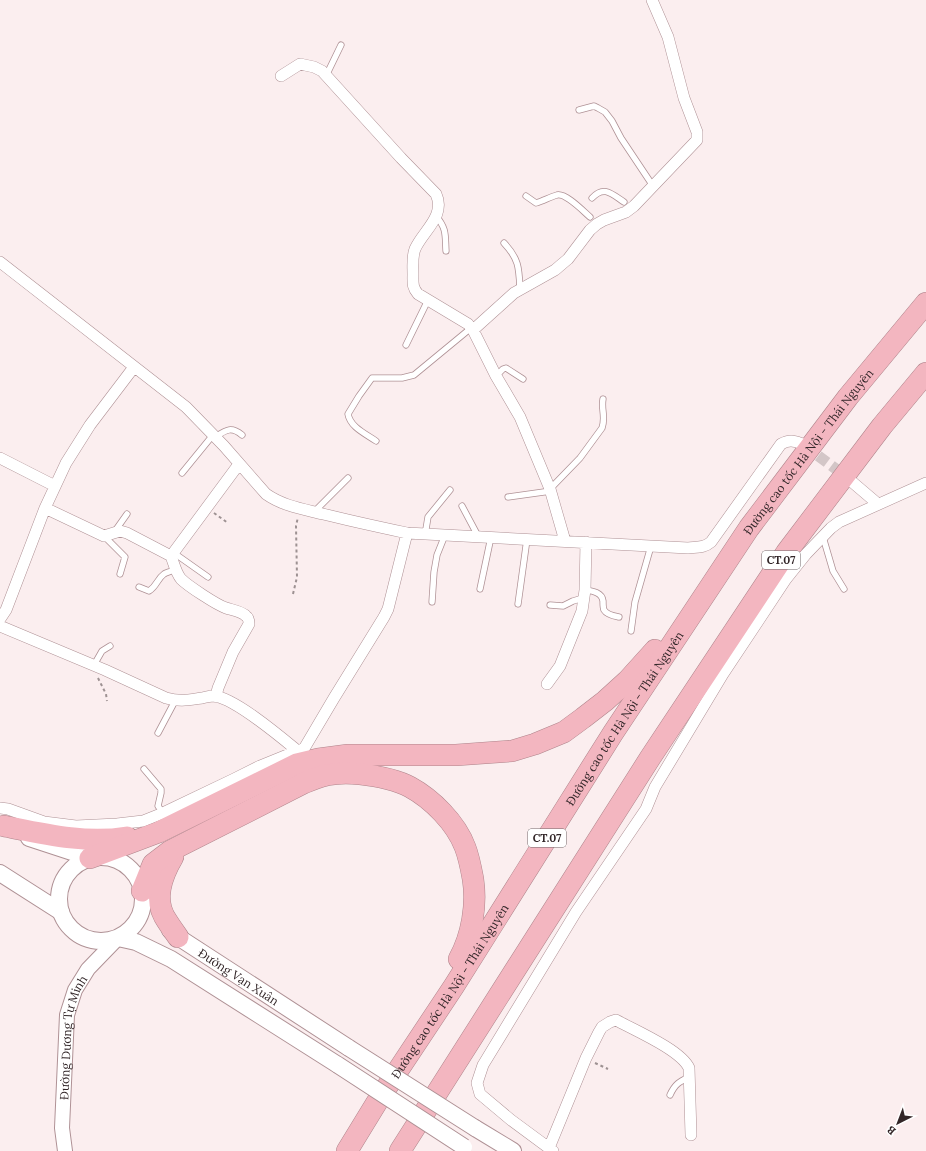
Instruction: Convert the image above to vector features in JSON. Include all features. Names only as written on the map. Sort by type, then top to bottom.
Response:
[{"type":"highway","name":"Đường cao tốc Hà Nội - Thái Nguyên","points":[[347,1151],[454,986],[613,733],[749,528],[848,397],[926,303]]},
{"type":"highway","name":"CT.07","points":[[400,1151],[636,779],[786,553],[882,426],[926,373]]},
{"type":"highway","points":[[1,819],[52,836],[86,839],[119,839],[161,823],[297,764],[318,759],[348,755],[456,756],[512,751],[535,744],[564,732],[605,701],[627,681],[656,649],[701,584],[749,528]]},
{"type":"highway","points":[[142,891],[154,864],[170,851],[304,783],[327,775],[351,774],[377,776],[409,787],[426,798],[444,814],[455,828],[464,846],[471,867],[475,897],[469,936],[460,957],[369,1097],[339,1151]]},
{"type":"highway","points":[[412,1151],[610,838],[636,779]]},
{"type":"highway","points":[[90,858],[161,823]]},
{"type":"highway","points":[[178,937],[164,915],[160,899],[162,881],[166,869],[179,846]]},
{"type":"main road","points":[[1,819],[32,840],[90,858]]},
{"type":"main road","points":[[104,857],[117,860],[128,867],[137,877],[142,891],[142,905],[138,918],[130,930],[118,938],[104,941],[90,940],[77,934],[66,924],[61,912],[58,897],[61,884],[68,872],[78,863],[90,858],[104,857]]},
{"type":"main road","points":[[0,873],[61,912]]},
{"type":"main road","name":"Đường Vạn Xuân","points":[[142,891],[155,914],[178,937],[349,1048],[513,1151]]},
{"type":"main road","name":"Đường Vạn Xuân","points":[[118,938],[136,942],[171,959],[468,1149]]},
{"type":"street","points":[[472,329],[520,289],[555,270],[568,259],[590,230],[594,221],[604,220],[626,212],[627,205],[653,186],[697,140],[698,136],[684,98],[668,37],[652,0]]},
{"type":"street","points":[[281,76],[300,64],[314,67],[322,71],[436,194],[439,200],[439,207],[436,216],[414,250],[414,289],[418,294],[468,324],[472,329],[496,376],[520,417],[550,490],[565,541]]},
{"type":"street","points":[[0,262],[186,407],[224,446],[266,494],[274,499],[300,509],[353,522],[407,533],[688,548],[702,547],[711,542],[782,444],[787,440],[803,444]]},
{"type":"street","points":[[0,619],[6,610],[45,508],[66,463],[90,425],[134,367]]},
{"type":"street","points":[[0,458],[55,486]]},
{"type":"street","points":[[172,554],[239,464]]},
{"type":"street","points":[[851,481],[878,504]]},
{"type":"street","points":[[691,1135],[689,1068],[687,1064],[673,1050],[616,1020],[602,1027],[586,1058],[551,1149],[511,1120],[480,1094],[477,1083],[483,1065],[576,912],[646,809],[655,787],[723,674],[786,579],[806,554],[831,528],[839,522],[926,483]]},
{"type":"street","points":[[45,508],[109,535],[120,532],[128,533],[172,554]]},
{"type":"street","points":[[161,823],[260,766],[292,753],[299,752],[305,747],[388,609],[407,533]]},
{"type":"street","points":[[547,684],[560,666],[582,611],[586,542]]},
{"type":"street","points":[[172,554],[176,570],[182,579],[225,608],[242,613],[249,621],[221,680],[217,697]]},
{"type":"street","points":[[0,626],[175,701],[213,696],[221,698],[240,707],[299,752]]},
{"type":"street","name":"Đường Dương Tự Minh","points":[[65,1151],[62,1128],[67,1015],[75,990],[88,969],[118,938]]},
{"type":"lane","points":[[326,77],[341,45]]},
{"type":"lane","points":[[579,110],[594,106],[605,112],[653,186]]},
{"type":"lane","points":[[592,198],[597,193],[604,191],[610,193],[627,205]]},
{"type":"lane","points":[[526,196],[536,203],[561,195],[567,197],[594,221]]},
{"type":"lane","points":[[436,216],[445,229],[446,251]]},
{"type":"lane","points":[[504,243],[516,260],[520,289]]},
{"type":"lane","points":[[406,345],[428,300]]},
{"type":"lane","points":[[376,441],[352,424],[349,420],[348,414],[372,378],[402,378],[414,375],[472,329]]},
{"type":"lane","points":[[496,376],[506,368],[523,379]]},
{"type":"lane","points":[[508,497],[550,490],[580,458],[602,428],[605,416],[602,407],[603,399]]},
{"type":"lane","points":[[182,473],[214,436],[225,430],[231,429],[242,435]]},
{"type":"lane","points":[[314,512],[348,478]]},
{"type":"lane","points":[[422,534],[426,529],[428,517],[450,490]]},
{"type":"lane","points":[[462,506],[479,537]]},
{"type":"lane","points":[[120,574],[125,557],[109,535],[127,514]]},
{"type":"lane","points":[[432,602],[437,555],[445,535]]},
{"type":"lane","points":[[823,536],[833,571],[844,589]]},
{"type":"lane","points":[[480,589],[491,537]]},
{"type":"lane","points":[[518,604],[527,539]]},
{"type":"lane","points":[[631,631],[635,602],[652,546]]},
{"type":"lane","points":[[172,554],[208,577]]},
{"type":"lane","points":[[139,587],[149,591],[154,588],[161,576],[165,573],[176,570]]},
{"type":"lane","points":[[550,605],[563,606],[592,591],[601,595],[605,612],[618,617]]},
{"type":"lane","points":[[96,666],[102,651],[110,646]]},
{"type":"lane","points":[[158,733],[175,701]]},
{"type":"lane","points":[[144,769],[161,789],[158,806],[161,823]]},
{"type":"lane","points":[[670,1095],[678,1083],[689,1076]]},
{"type":"path","points":[[207,507],[228,523]]},
{"type":"path","points":[[293,594],[297,577],[296,526],[300,509]]},
{"type":"path","points":[[96,666],[98,679],[106,694],[106,701]]},
{"type":"path","points":[[586,1058],[608,1070]]},
{"type":"tunnel","points":[[805,446],[848,478]]}]
